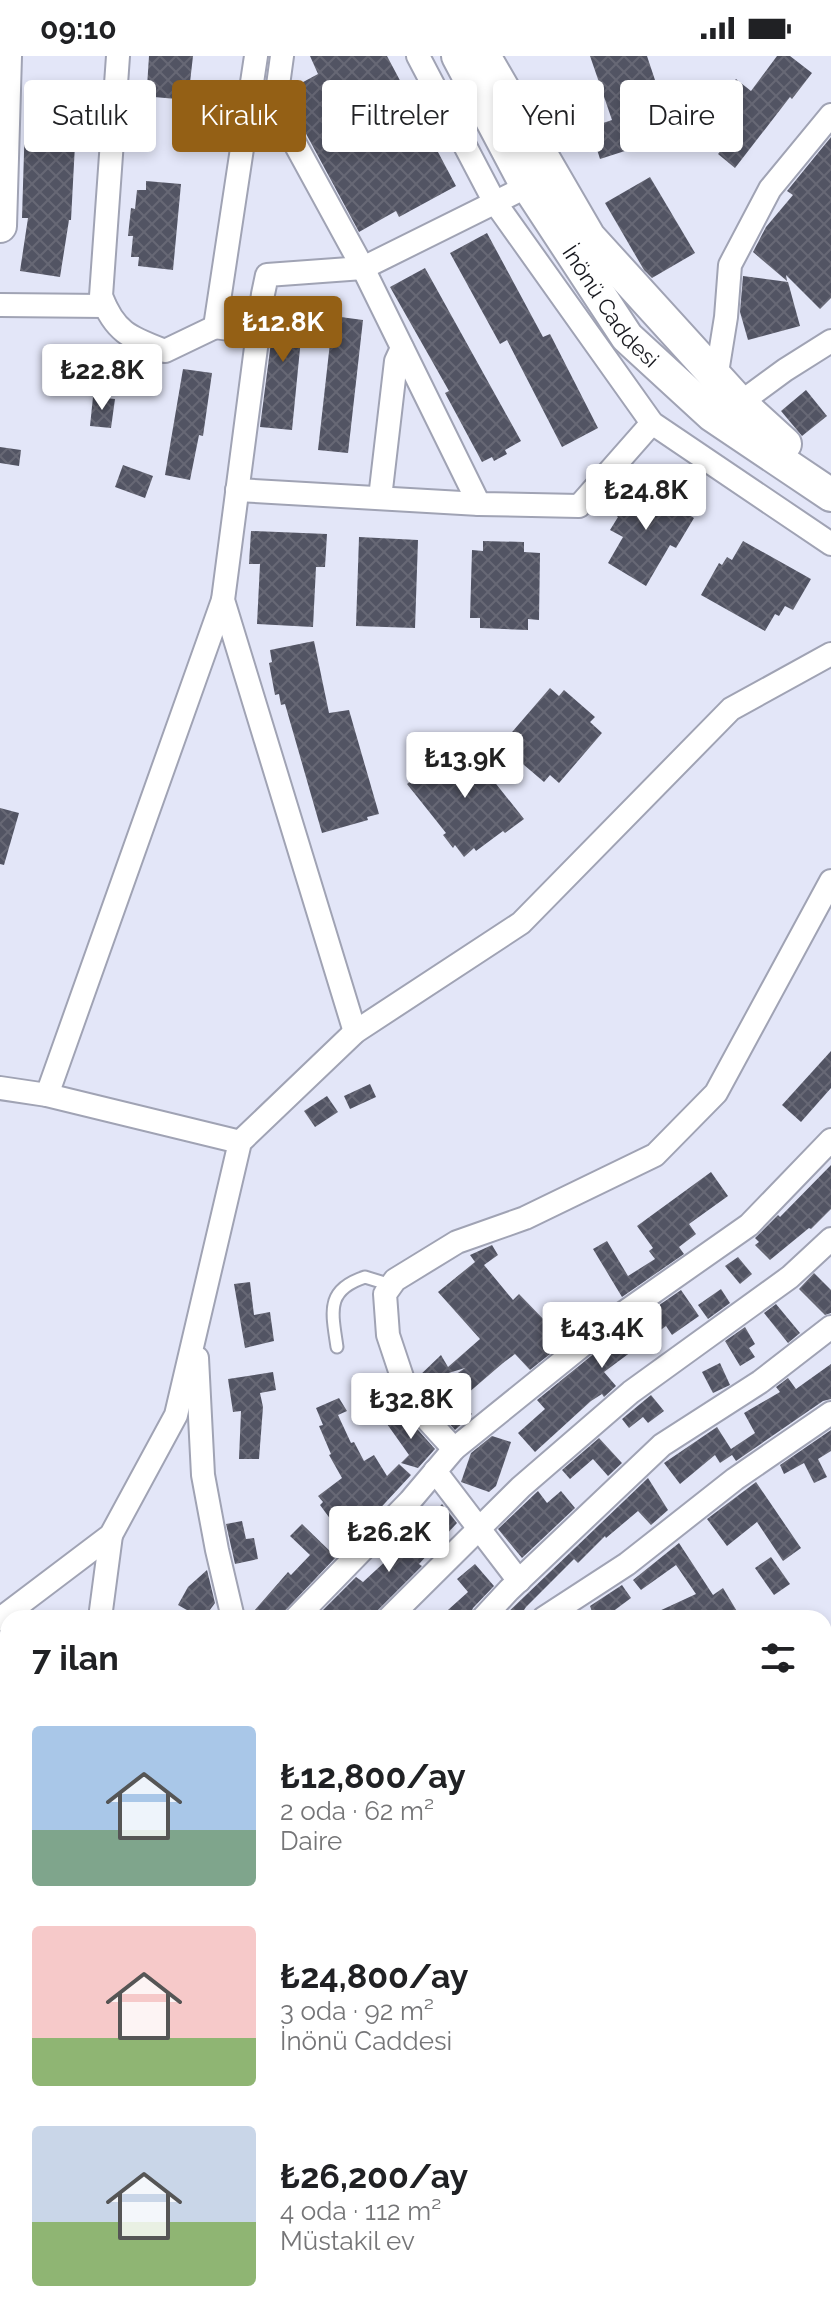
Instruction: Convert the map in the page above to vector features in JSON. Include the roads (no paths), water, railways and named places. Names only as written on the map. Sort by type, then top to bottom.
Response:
[{"type":"main road","points":[[0,226],[5,56]]},
{"type":"main road","name":"İnönü Caddesi","points":[[458,56],[528,186],[627,337],[831,487]]},
{"type":"main road","name":"İnönü Caddesi","points":[[484,56],[589,237],[716,377],[726,409],[831,495]]},
{"type":"street","points":[[118,56],[101,296],[110,319],[129,337],[165,351],[215,327],[257,333]]},
{"type":"street","points":[[215,327],[256,56]]},
{"type":"street","points":[[282,56],[275,107],[363,268],[479,504]]},
{"type":"street","points":[[418,56],[494,201],[652,423],[831,544]]},
{"type":"street","points":[[716,377],[726,317],[730,265],[770,189],[831,115]]},
{"type":"street","points":[[47,1095],[223,600],[267,275],[363,268],[528,186]]},
{"type":"street","points":[[0,305],[105,306]]},
{"type":"street","points":[[726,409],[831,341]]},
{"type":"street","points":[[380,498],[396,361],[402,348]]},
{"type":"street","points":[[237,490],[479,504],[579,506],[652,423]]},
{"type":"street","points":[[223,600],[355,1032]]},
{"type":"street","points":[[101,1610],[111,1535],[176,1415],[240,1142],[355,1032],[521,923],[731,709],[831,654]]},
{"type":"street","points":[[454,1449],[414,1405],[404,1383],[388,1335],[385,1294],[411,1268],[457,1242],[525,1218],[655,1155],[716,1093],[831,881]]},
{"type":"street","points":[[0,1088],[47,1095],[240,1142]]},
{"type":"street","points":[[304,1610],[410,1501],[454,1449],[615,1319],[749,1225],[831,1141]]},
{"type":"street","points":[[397,1610],[521,1487],[631,1392],[790,1277],[831,1239]]},
{"type":"street","points":[[491,1610],[662,1445],[760,1382],[831,1327]]},
{"type":"street","points":[[196,1335],[203,1475],[231,1610]]},
{"type":"street","points":[[556,1610],[627,1564],[735,1479],[831,1413]]},
{"type":"street","points":[[435,1471],[519,1581]]},
{"type":"street","points":[[12,1610],[111,1535]]},
{"type":"lane","points":[[337,1347],[332,1309],[343,1286],[365,1277],[391,1285]]}]
